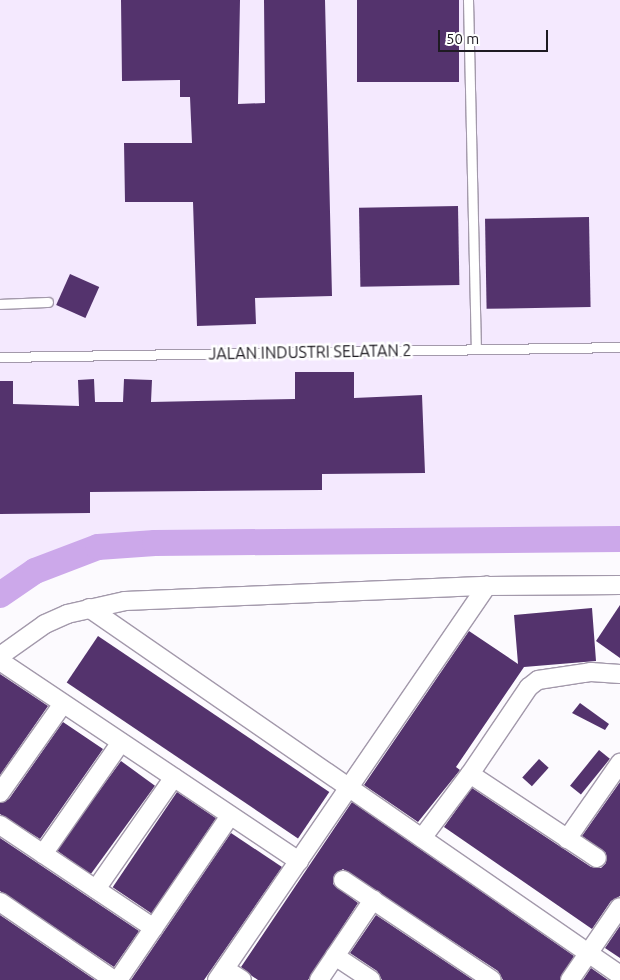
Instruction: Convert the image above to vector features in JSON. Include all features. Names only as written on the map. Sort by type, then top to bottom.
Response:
[{"type":"street","points":[[0,656],[45,624],[89,608],[126,601],[487,586],[620,585]]},
{"type":"street","points":[[242,980],[221,974],[349,790],[487,586]]},
{"type":"street","points":[[89,608],[349,790],[422,838],[620,975]]},
{"type":"street","points":[[0,661],[62,705],[121,742],[299,861]]},
{"type":"street","points":[[422,838],[470,774],[529,687],[538,680],[591,672],[620,674]]},
{"type":"street","points":[[0,793],[62,705]]},
{"type":"street","points":[[44,854],[121,742]]},
{"type":"street","points":[[567,839],[620,763]]},
{"type":"street","points":[[470,774],[596,858]]},
{"type":"street","points":[[96,889],[174,777]]},
{"type":"street","points":[[118,980],[230,816]]},
{"type":"street","points":[[0,825],[154,928]]},
{"type":"street","points":[[343,880],[492,980]]},
{"type":"street","points":[[319,980],[373,900]]},
{"type":"street","points":[[0,902],[114,980]]},
{"type":"street","points":[[570,980],[620,907]]},
{"type":"street","points":[[335,956],[371,980]]},
{"type":"lane","points":[[468,0],[476,349]]},
{"type":"lane","points":[[0,304],[48,302]]},
{"type":"lane","name":"JALAN INDUSTRI SELATAN 2","points":[[0,357],[620,347]]},
{"type":"shaded area","points":[[0,0],[620,0],[620,539],[98,547],[35,571],[0,596]]},
{"type":"building","points":[[121,0],[240,0],[238,104],[265,103],[264,0],[325,0],[332,296],[255,298],[256,324],[197,326],[193,202],[125,202],[124,143],[192,143],[190,97],[180,97],[180,80],[122,81]]},
{"type":"building","points":[[357,0],[459,0],[459,82],[357,82]]},
{"type":"building","points":[[458,206],[459,285],[360,287],[359,208]]},
{"type":"building","points":[[589,217],[591,307],[487,309],[485,219]]},
{"type":"building","points":[[70,274],[99,287],[85,318],[56,305]]},
{"type":"building","points":[[295,372],[354,372],[354,398],[422,395],[425,473],[322,474],[322,490],[90,492],[90,513],[0,514],[0,381],[13,381],[13,404],[79,406],[78,380],[94,379],[95,402],[123,402],[124,379],[152,380],[151,402],[295,399]]},
{"type":"building","points":[[620,605],[620,658],[596,641]]},
{"type":"building","points":[[592,608],[596,661],[524,667],[456,767],[460,770],[418,822],[364,785],[469,631],[518,664],[514,615]]},
{"type":"building","points":[[98,636],[329,792],[298,838],[67,682]]},
{"type":"building","points":[[0,674],[48,706],[0,775]]},
{"type":"building","points":[[580,703],[609,724],[605,730],[572,713]]},
{"type":"building","points":[[63,722],[103,749],[40,839],[0,814],[0,803],[9,799]]},
{"type":"building","points":[[599,750],[610,759],[581,795],[570,786]]},
{"type":"building","points":[[539,759],[549,768],[532,786],[522,778]]},
{"type":"building","points":[[121,761],[155,786],[90,875],[56,850]]},
{"type":"building","points":[[620,782],[620,896],[611,901],[592,929],[444,827],[472,788],[591,867],[601,868],[606,863],[606,853],[582,836]]},
{"type":"building","points":[[177,792],[216,818],[152,914],[113,887]]},
{"type":"building","points":[[352,802],[574,956],[560,980],[503,980],[498,971],[343,869],[334,875],[333,884],[358,903],[308,980],[258,980],[241,967]]},
{"type":"building","points":[[231,833],[282,867],[204,980],[131,980]]},
{"type":"building","points":[[0,838],[139,931],[114,967],[0,891]]},
{"type":"building","points":[[0,915],[95,980],[0,980]]},
{"type":"building","points":[[376,915],[473,980],[382,980],[377,971],[350,953]]},
{"type":"building","points":[[620,926],[620,958],[605,948]]},
{"type":"building","points":[[591,968],[608,980],[583,980]]},
{"type":"waterway","points":[[0,595],[35,571],[98,547],[155,543],[620,539]]}]
